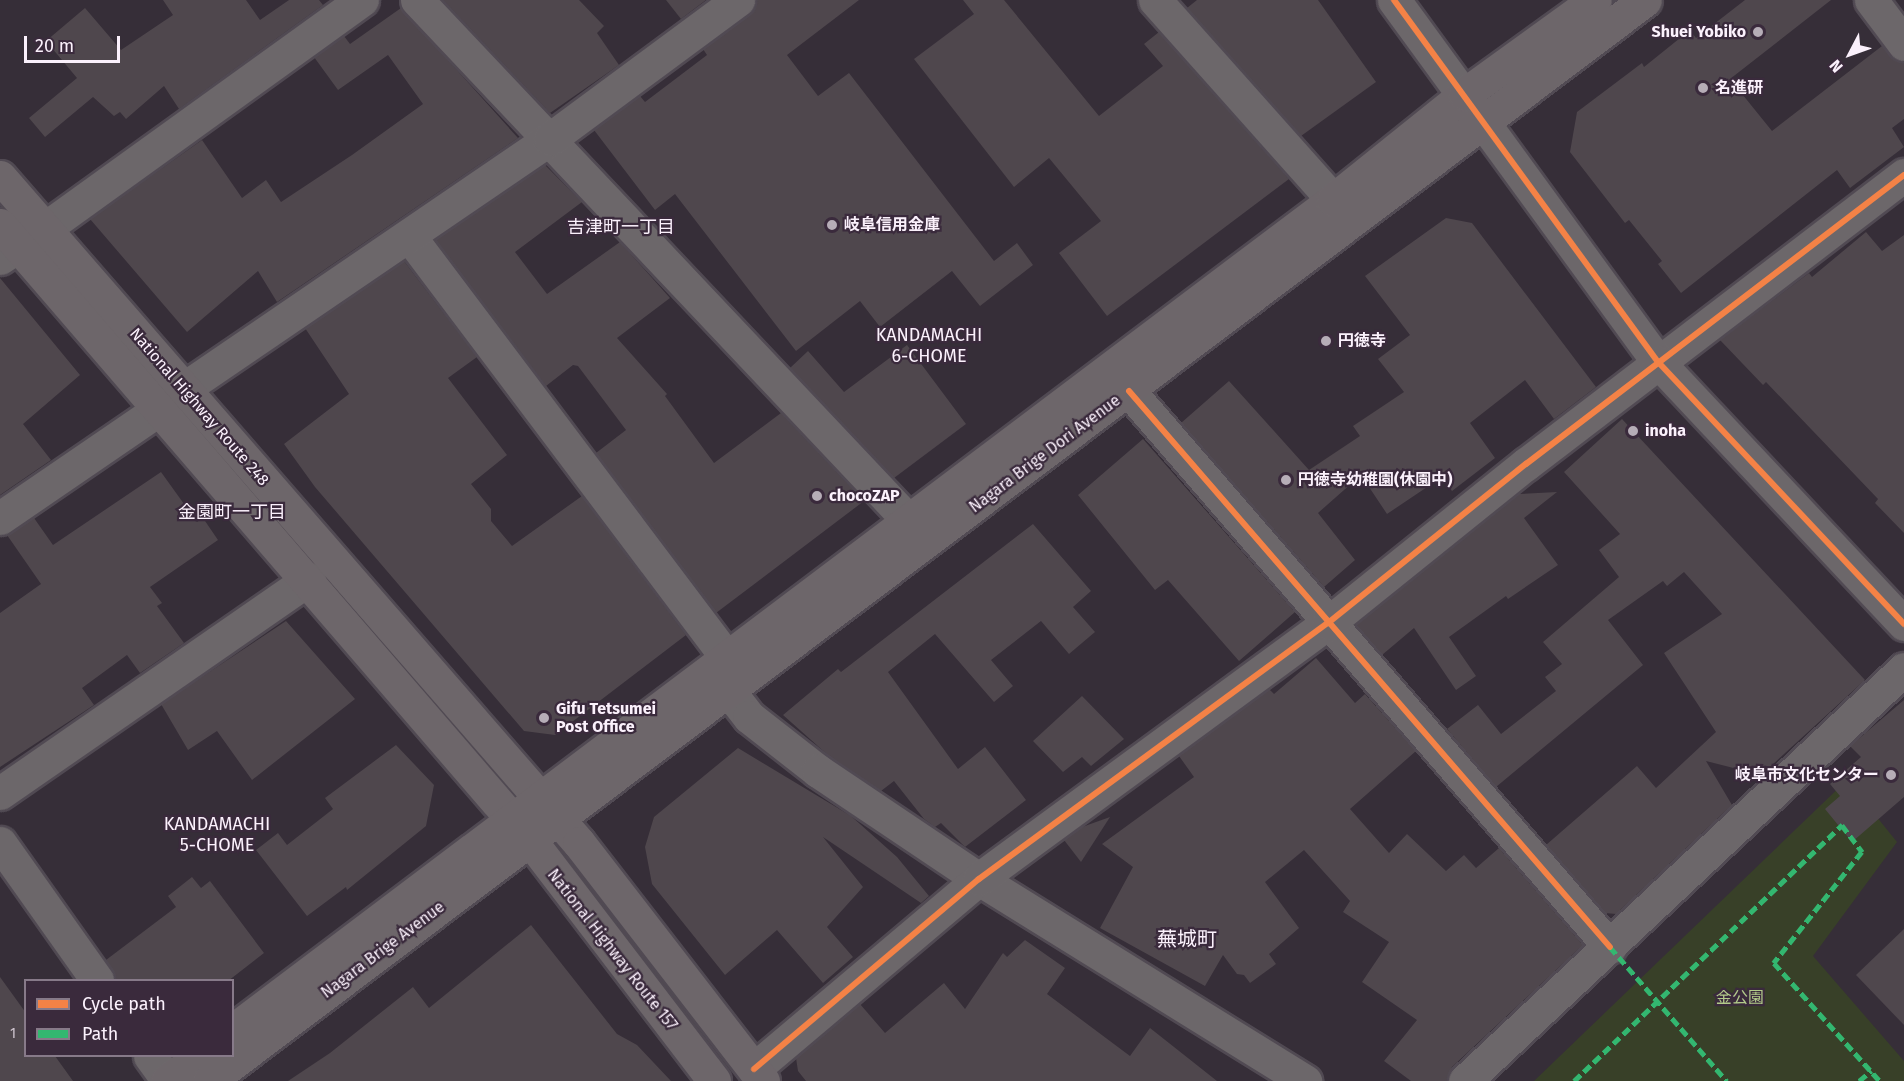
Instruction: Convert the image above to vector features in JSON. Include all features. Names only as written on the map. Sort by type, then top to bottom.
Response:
[{"type":"highway","name":"Nagara Brige Dori Avenue","points":[[550,810],[727,657],[1333,200],[1465,94],[1595,0]]},
{"type":"highway","name":"Nagara Brige Dori Avenue","points":[[550,810],[728,690],[1129,391],[1645,0]]},
{"type":"highway","name":"National Highway Route 248","points":[[0,177],[15,240],[158,410],[309,579],[519,830]]},
{"type":"highway","name":"National Highway Route 248","points":[[15,240],[183,389],[550,810]]},
{"type":"highway","name":"Nagara Brige Avenue","points":[[234,1030],[550,810]]},
{"type":"highway","points":[[550,810],[758,1075]]},
{"type":"highway","name":"Nagara Brige Avenue","points":[[208,1081],[519,830]]},
{"type":"highway","name":"National Highway Route 157","points":[[519,830],[714,1081]]},
{"type":"highway","points":[[167,1081],[200,1057]]},
{"type":"street","points":[[15,240],[362,0]]},
{"type":"street","points":[[417,0],[908,520]]},
{"type":"street","points":[[183,389],[550,140],[738,0]]},
{"type":"street","points":[[1155,0],[1333,200]]},
{"type":"street","points":[[1394,0],[1465,94],[1659,363],[1904,624]]},
{"type":"street","points":[[1871,0],[1904,45]]},
{"type":"street","points":[[758,1075],[978,879],[1328,623],[1659,363],[1904,175]]},
{"type":"street","points":[[410,237],[727,657]]},
{"type":"street","points":[[1129,391],[1610,947]]},
{"type":"street","points":[[0,518],[158,410]]},
{"type":"street","points":[[0,794],[309,579]]},
{"type":"street","points":[[1465,1081],[1904,669]]},
{"type":"street","points":[[728,690],[748,717],[818,771],[978,879],[1305,1081]]},
{"type":"street","points":[[0,843],[96,979]]},
{"type":"street","points":[[151,1057],[167,1081]]},
{"type":"green space","name":"金公園","points":[[1847,780],[1897,842],[1813,956],[1904,1061],[1904,1081],[1534,1081]]},
{"type":"building","points":[[163,0],[246,0],[260,20],[289,0],[319,0],[323,5],[179,109],[164,86],[126,119],[120,112],[114,116],[93,97],[45,137],[29,118],[77,78],[46,41],[85,8],[121,50],[173,15]]},
{"type":"building","points":[[443,0],[579,0],[604,26],[597,33],[619,65],[550,113]]},
{"type":"building","points":[[666,0],[706,0],[681,19]]},
{"type":"building","name":"岐阜信用金庫","points":[[756,0],[859,0],[787,55],[818,96],[849,73],[994,261],[1017,243],[1033,265],[980,306],[952,271],[880,327],[860,301],[796,351],[675,194],[655,210],[594,130],[640,96],[645,102],[707,55],[703,49],[749,15]]},
{"type":"building","points":[[963,0],[1004,0],[1099,116],[1163,66],[1144,44],[1159,32],[1289,179],[1107,316],[1059,253],[1101,221],[1049,158],[1014,187],[914,59],[974,14]]},
{"type":"building","points":[[1197,0],[1318,0],[1376,82],[1301,136],[1187,8]]},
{"type":"building","points":[[1745,0],[1831,0],[1730,79],[1772,131],[1882,46],[1896,61],[1904,62],[1904,119],[1892,128],[1904,147],[1850,188],[1837,170],[1681,293],[1658,264],[1662,261],[1629,220],[1625,223],[1570,152],[1577,112],[1642,63],[1644,67],[1690,30],[1696,38]]},
{"type":"building","points":[[401,8],[518,138],[277,302],[258,271],[187,332],[90,219],[202,140],[242,198],[266,180],[281,202],[352,155],[423,104],[388,55],[338,90],[314,57],[344,36],[350,44]]},
{"type":"building","points":[[545,165],[582,202],[515,252],[547,294],[620,242],[670,298],[617,338],[667,394],[665,396],[714,463],[781,413],[864,501],[716,613],[596,453],[626,430],[578,366],[573,365],[546,386],[435,240]]},
{"type":"building","points":[[1446,218],[1472,223],[1596,387],[1554,419],[1525,380],[1470,423],[1495,458],[1452,491],[1442,477],[1387,514],[1361,475],[1318,513],[1355,560],[1324,587],[1181,423],[1229,381],[1309,470],[1360,436],[1353,426],[1404,392],[1378,359],[1410,335],[1365,276]]},
{"type":"building","points":[[1866,232],[1882,251],[1904,235],[1904,533],[1875,503],[1878,499],[1766,382],[1763,385],[1720,340],[1809,273],[1812,277]]},
{"type":"building","points":[[404,261],[477,357],[448,378],[507,455],[471,484],[491,509],[491,521],[512,546],[582,496],[686,635],[555,735],[524,731],[315,487],[284,444],[349,394],[305,328]]},
{"type":"building","points":[[0,278],[80,375],[23,424],[51,460],[0,495]]},
{"type":"building","points":[[907,345],[966,424],[894,478],[790,368],[808,351],[844,392]]},
{"type":"building","points":[[1622,419],[1865,680],[1761,775],[1706,761],[1732,805],[1616,914],[1605,913],[1546,845],[1637,766],[1656,788],[1716,732],[1664,653],[1722,614],[1684,572],[1667,586],[1663,581],[1608,620],[1643,665],[1496,787],[1447,729],[1478,705],[1501,734],[1556,691],[1545,677],[1562,664],[1543,642],[1619,577],[1599,550],[1620,534],[1564,472]]},
{"type":"building","points":[[1143,439],[1295,612],[1239,661],[1168,580],[1155,590],[1078,495]]},
{"type":"building","points":[[161,472],[197,522],[203,518],[218,540],[150,587],[162,603],[157,606],[184,643],[140,673],[127,655],[82,688],[94,705],[0,767],[0,613],[41,584],[7,535],[34,518],[53,545]]},
{"type":"building","points":[[1557,492],[1524,518],[1558,565],[1508,599],[1506,596],[1449,637],[1476,676],[1456,690],[1414,628],[1382,655],[1356,625],[1519,494]]},
{"type":"building","points":[[1033,524],[1091,591],[1073,607],[1095,632],[1069,654],[1041,621],[991,660],[1013,686],[994,702],[935,634],[888,672],[958,769],[985,747],[1026,800],[965,847],[941,823],[935,827],[924,819],[894,781],[881,791],[829,756],[783,715],[838,669],[841,672]]},
{"type":"building","points":[[286,621],[355,699],[252,780],[217,731],[188,750],[161,704]]},
{"type":"building","points":[[1316,658],[1355,703],[1365,694],[1416,751],[1350,809],[1389,853],[1407,834],[1446,871],[1464,855],[1476,868],[1499,848],[1583,945],[1452,1067],[1447,1081],[1411,1081],[1384,1061],[1417,1020],[1362,982],[1389,942],[1343,912],[1350,901],[1304,850],[1265,882],[1299,928],[1269,954],[1276,964],[1250,983],[1244,975],[1237,974],[1223,955],[1205,986],[1100,928],[1133,867],[1102,844],[1194,777],[1179,756],[1269,689],[1274,694]]},
{"type":"building","points":[[1082,696],[1124,739],[1091,766],[1082,757],[1063,772],[1033,741]]},
{"type":"building","points":[[1904,700],[1904,797],[1852,842],[1825,809],[1840,796],[1830,784],[1861,757],[1850,746]]},
{"type":"building","points":[[396,745],[434,785],[426,826],[347,890],[346,887],[307,916],[256,850],[278,833],[287,845],[333,809],[325,798]]},
{"type":"building","points":[[738,748],[851,816],[897,857],[929,896],[921,903],[823,837],[863,887],[827,927],[853,957],[823,983],[777,930],[725,975],[652,884],[645,847],[654,817]]},
{"type":"building","points":[[1110,817],[1081,862],[1064,840],[1082,827]]},
{"type":"building","points":[[192,877],[201,888],[210,881],[264,953],[231,979],[114,979],[106,960],[176,907],[168,896]]},
{"type":"building","points":[[531,925],[617,1034],[637,1045],[671,1081],[288,1081],[330,1053],[413,987],[429,1008]]},
{"type":"building","points":[[1904,929],[1904,1025],[1856,975]]},
{"type":"building","points":[[1025,940],[1065,968],[1047,994],[1130,1056],[1150,1028],[1217,1081],[806,1081],[798,1071],[796,1058],[860,1004],[885,1033],[944,983],[965,1009],[1003,953],[1007,957]]},
{"type":"building","points":[[0,977],[24,1010],[24,1057],[56,1057],[73,1081],[0,1081]]},
{"type":"marked path","points":[[1574,1081],[1842,825],[1862,852],[1774,963],[1880,1081]]},
{"type":"marked path","points":[[1610,947],[1727,1081]]},
{"type":"marked path","points":[[1859,1081],[1871,1071]]},
{"type":"cycle path","points":[[1394,0],[1659,363],[1904,624]]},
{"type":"cycle path","points":[[754,1069],[979,879],[1328,623],[1526,464],[1904,175]]},
{"type":"cycle path","points":[[1129,391],[1610,947]]},
{"type":"place","name":"Shuei Yobiko","points":[[1758,32]]},
{"type":"place","name":"名進研","points":[[1703,88]]},
{"type":"place","name":"岐阜信用金庫","points":[[832,225]]},
{"type":"place","name":"円徳寺","points":[[1326,341]]},
{"type":"place","name":"inoha","points":[[1633,431]]},
{"type":"place","name":"円徳寺幼稚園(休園中)","points":[[1286,480]]},
{"type":"place","name":"chocoZAP","points":[[817,496]]},
{"type":"place","name":"Gifu Tetsumei Post Office","points":[[544,718]]},
{"type":"place","name":"岐阜市文化センター","points":[[1891,775]]},
{"type":"district","name":"吉津町一丁目","points":[[621,227]]},
{"type":"district","name":"KANDAMACHI 6-CHOME","points":[[929,346]]},
{"type":"district","name":"金園町一丁目","points":[[232,512]]},
{"type":"district","name":"KANDAMACHI 5-CHOME","points":[[217,835]]},
{"type":"district","name":"蕪城町","points":[[1187,939]]}]
